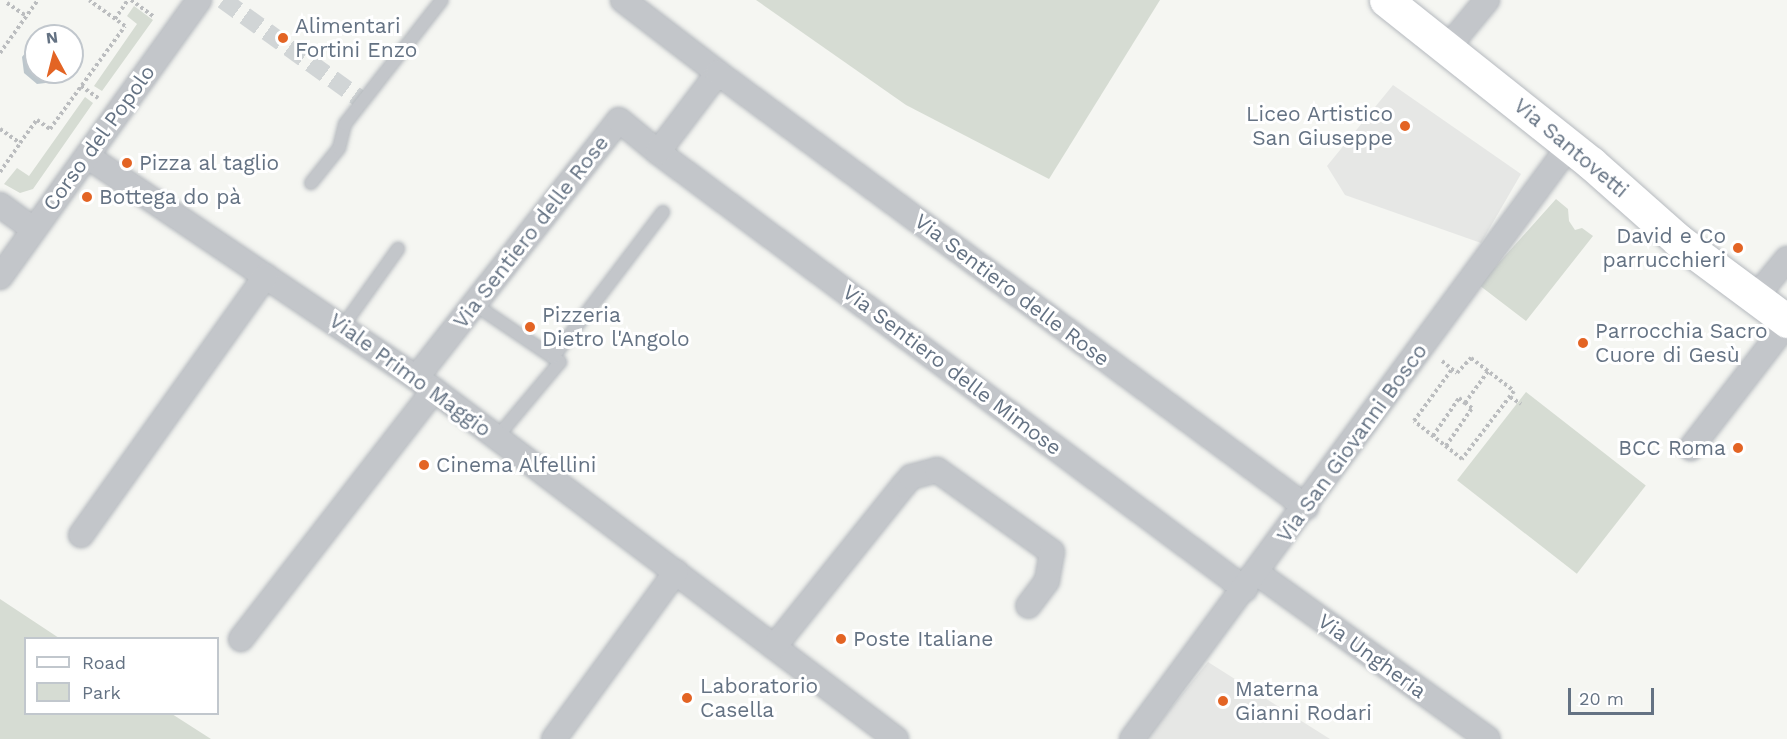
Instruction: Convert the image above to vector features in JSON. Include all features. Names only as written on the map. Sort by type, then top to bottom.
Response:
[{"type":"main road","name":"Via Santovetti","points":[[1386,0],[1570,145],[1678,240],[1787,323]]},
{"type":"street","name":"Corso del Popolo","points":[[0,277],[199,0]]},
{"type":"street","name":"Via Sentiero delle Rose","points":[[623,0],[718,73],[1306,507]]},
{"type":"street","points":[[1448,47],[1483,1]]},
{"type":"street","points":[[658,152],[718,73]]},
{"type":"street","name":"Via Sentiero delle Rose","points":[[241,639],[425,384],[474,304],[619,120],[658,152]]},
{"type":"street","name":"Via San Giovanni Bosco","points":[[1132,739],[1306,507],[1570,145]]},
{"type":"street","name":"Via Sentiero delle Mimose","points":[[658,152],[1251,581]]},
{"type":"street","name":"Viale Primo Maggio","points":[[87,156],[343,326],[425,384],[896,739]]},
{"type":"street","points":[[0,205],[33,229]]},
{"type":"street","points":[[1754,299],[1787,259]]},
{"type":"street","points":[[81,535],[266,276]]},
{"type":"street","points":[[1691,448],[1787,323]]},
{"type":"street","points":[[774,647],[911,477],[937,470],[1052,552],[1047,581],[1028,606]]},
{"type":"street","points":[[554,739],[676,572]]},
{"type":"street","name":"Via Ungheria","points":[[1251,581],[1488,739]]},
{"type":"lane","points":[[311,183],[339,148],[345,124],[442,0]]},
{"type":"lane","points":[[554,357],[663,212]]},
{"type":"lane","points":[[343,326],[398,249]]},
{"type":"lane","points":[[474,304],[560,362],[497,438]]},
{"type":"path","points":[[0,53],[38,0]]},
{"type":"path","points":[[0,172],[37,120],[50,129],[125,26],[89,0]]},
{"type":"path","points":[[115,19],[129,0],[158,20]]},
{"type":"path","points":[[7,3],[26,16]]},
{"type":"path","points":[[0,129],[20,143]]},
{"type":"path","points":[[1422,346],[1452,369],[1457,373],[1472,358],[1514,391],[1462,459],[1414,421],[1452,369]]},
{"type":"path","points":[[1466,402],[1488,371]]},
{"type":"path","points":[[1510,397],[1521,404]]},
{"type":"path","points":[[1433,436],[1459,398],[1466,402],[1472,408],[1446,446]]},
{"type":"shaded area","name":"Liceo Artistico San Giuseppe","points":[[1393,85],[1521,174],[1481,243],[1345,195],[1327,166]]},
{"type":"shaded area","name":"Materna Gianni Rodari","points":[[1208,662],[1330,739],[1146,739]]},
{"type":"green space","points":[[756,0],[1160,0],[1049,179],[906,105]]},
{"type":"green space","points":[[134,6],[153,20],[102,91],[94,86],[137,24],[127,16]]},
{"type":"green space","points":[[85,97],[93,103],[33,189],[20,193],[4,184],[17,168],[29,176]]},
{"type":"green space","points":[[1556,199],[1568,209],[1569,221],[1575,230],[1582,228],[1593,236],[1526,321],[1479,285]]},
{"type":"green space","points":[[1526,392],[1646,486],[1577,574],[1457,480]]},
{"type":"green space","points":[[0,599],[57,637],[24,637],[24,715],[174,715],[211,739],[0,739]]},
{"type":"tunnel","points":[[223,0],[363,101]]},
{"type":"place","name":"Alimentari Fortini Enzo","points":[[283,38]]},
{"type":"place","name":"Liceo Artistico San Giuseppe","points":[[1405,126]]},
{"type":"place","name":"Pizza al taglio","points":[[127,163]]},
{"type":"place","name":"Bottega do pà","points":[[87,197]]},
{"type":"place","name":"David e Co parrucchieri","points":[[1738,248]]},
{"type":"place","name":"Pizzeria Dietro l'Angolo","points":[[530,327]]},
{"type":"place","name":"Parrocchia Sacro Cuore di Gesù","points":[[1583,343]]},
{"type":"place","name":"BCC Roma","points":[[1738,448]]},
{"type":"place","name":"Cinema Alfellini","points":[[424,465]]},
{"type":"place","name":"Poste Italiane","points":[[841,639]]},
{"type":"place","name":"Laboratorio Casella","points":[[687,698]]},
{"type":"place","name":"Materna Gianni Rodari","points":[[1223,701]]}]
